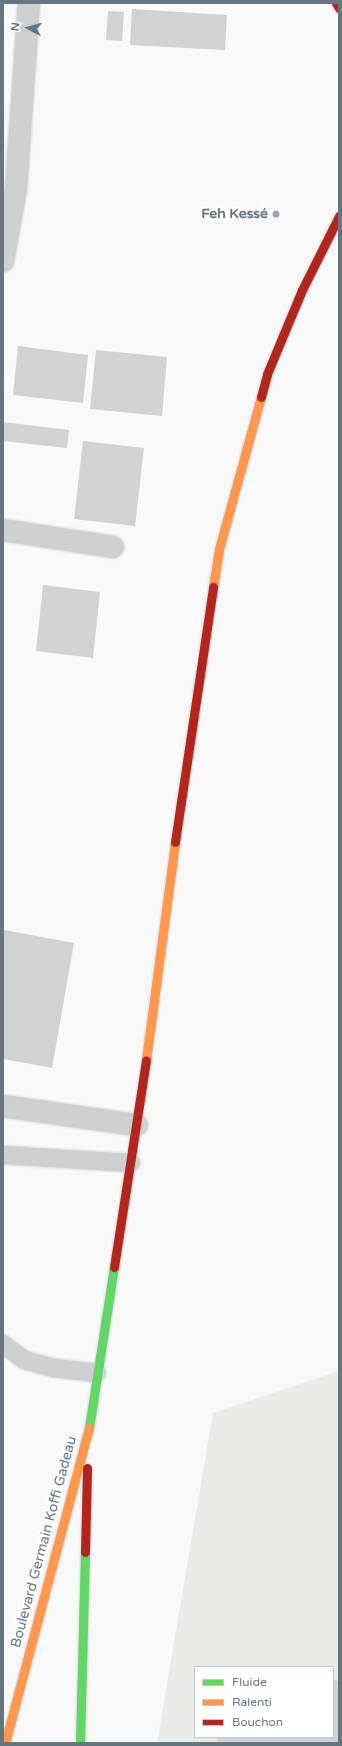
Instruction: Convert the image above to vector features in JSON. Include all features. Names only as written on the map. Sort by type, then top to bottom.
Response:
[{"type":"main road","points":[[336,3],[339,8]]},
{"type":"main road","points":[[88,1433],[137,1125],[174,844],[219,549],[267,374],[302,290],[339,216]]},
{"type":"main road","name":"Boulevard Germain Koffi Gadeau","points":[[5,1743],[88,1433]]},
{"type":"main road","name":"Boulevard Germain Koffi Gadeau","points":[[80,1743],[88,1433]]},
{"type":"street","points":[[3,261],[9,188],[29,3]]},
{"type":"street","points":[[3,530],[114,547]]},
{"type":"street","points":[[3,1106],[137,1125]]},
{"type":"lane","points":[[3,1155],[131,1163]]},
{"type":"lane","points":[[3,1344],[24,1360],[54,1368],[97,1374]]},
{"type":"shaded area","points":[[339,1371],[339,1743],[157,1743],[213,1413]]},
{"type":"building","points":[[132,9],[227,15],[225,50],[130,45]]},
{"type":"building","points":[[108,11],[124,12],[122,41],[106,40]]},
{"type":"building","points":[[18,346],[88,355],[83,403],[13,395]]},
{"type":"building","points":[[96,350],[167,357],[162,416],[90,409]]},
{"type":"building","points":[[3,422],[69,430],[67,448],[3,441]]},
{"type":"building","points":[[83,441],[144,448],[135,526],[74,519]]},
{"type":"building","points":[[43,585],[100,592],[93,658],[36,651]]},
{"type":"building","points":[[4,930],[74,943],[52,1068],[3,1059]]},
{"type":"building","points":[[334,1680],[339,1681],[339,1743],[216,1743],[218,1738],[334,1738]]},
{"type":"traffic: fast","points":[[89,1428],[114,1267]]},
{"type":"traffic: fast","points":[[80,1743],[85,1552]]},
{"type":"traffic: slow","points":[[213,587],[219,549],[261,397]]},
{"type":"traffic: slow","points":[[146,1060],[175,842]]},
{"type":"traffic: slow","points":[[5,1743],[89,1428]]},
{"type":"traffic: jam","points":[[336,3],[339,8]]},
{"type":"traffic: jam","points":[[261,397],[267,374],[302,290],[339,216]]},
{"type":"traffic: jam","points":[[175,842],[213,587]]},
{"type":"traffic: jam","points":[[114,1267],[146,1060]]},
{"type":"traffic: jam","points":[[85,1552],[87,1468]]},
{"type":"place","name":"Feh Kessé","points":[[276,214]]}]
